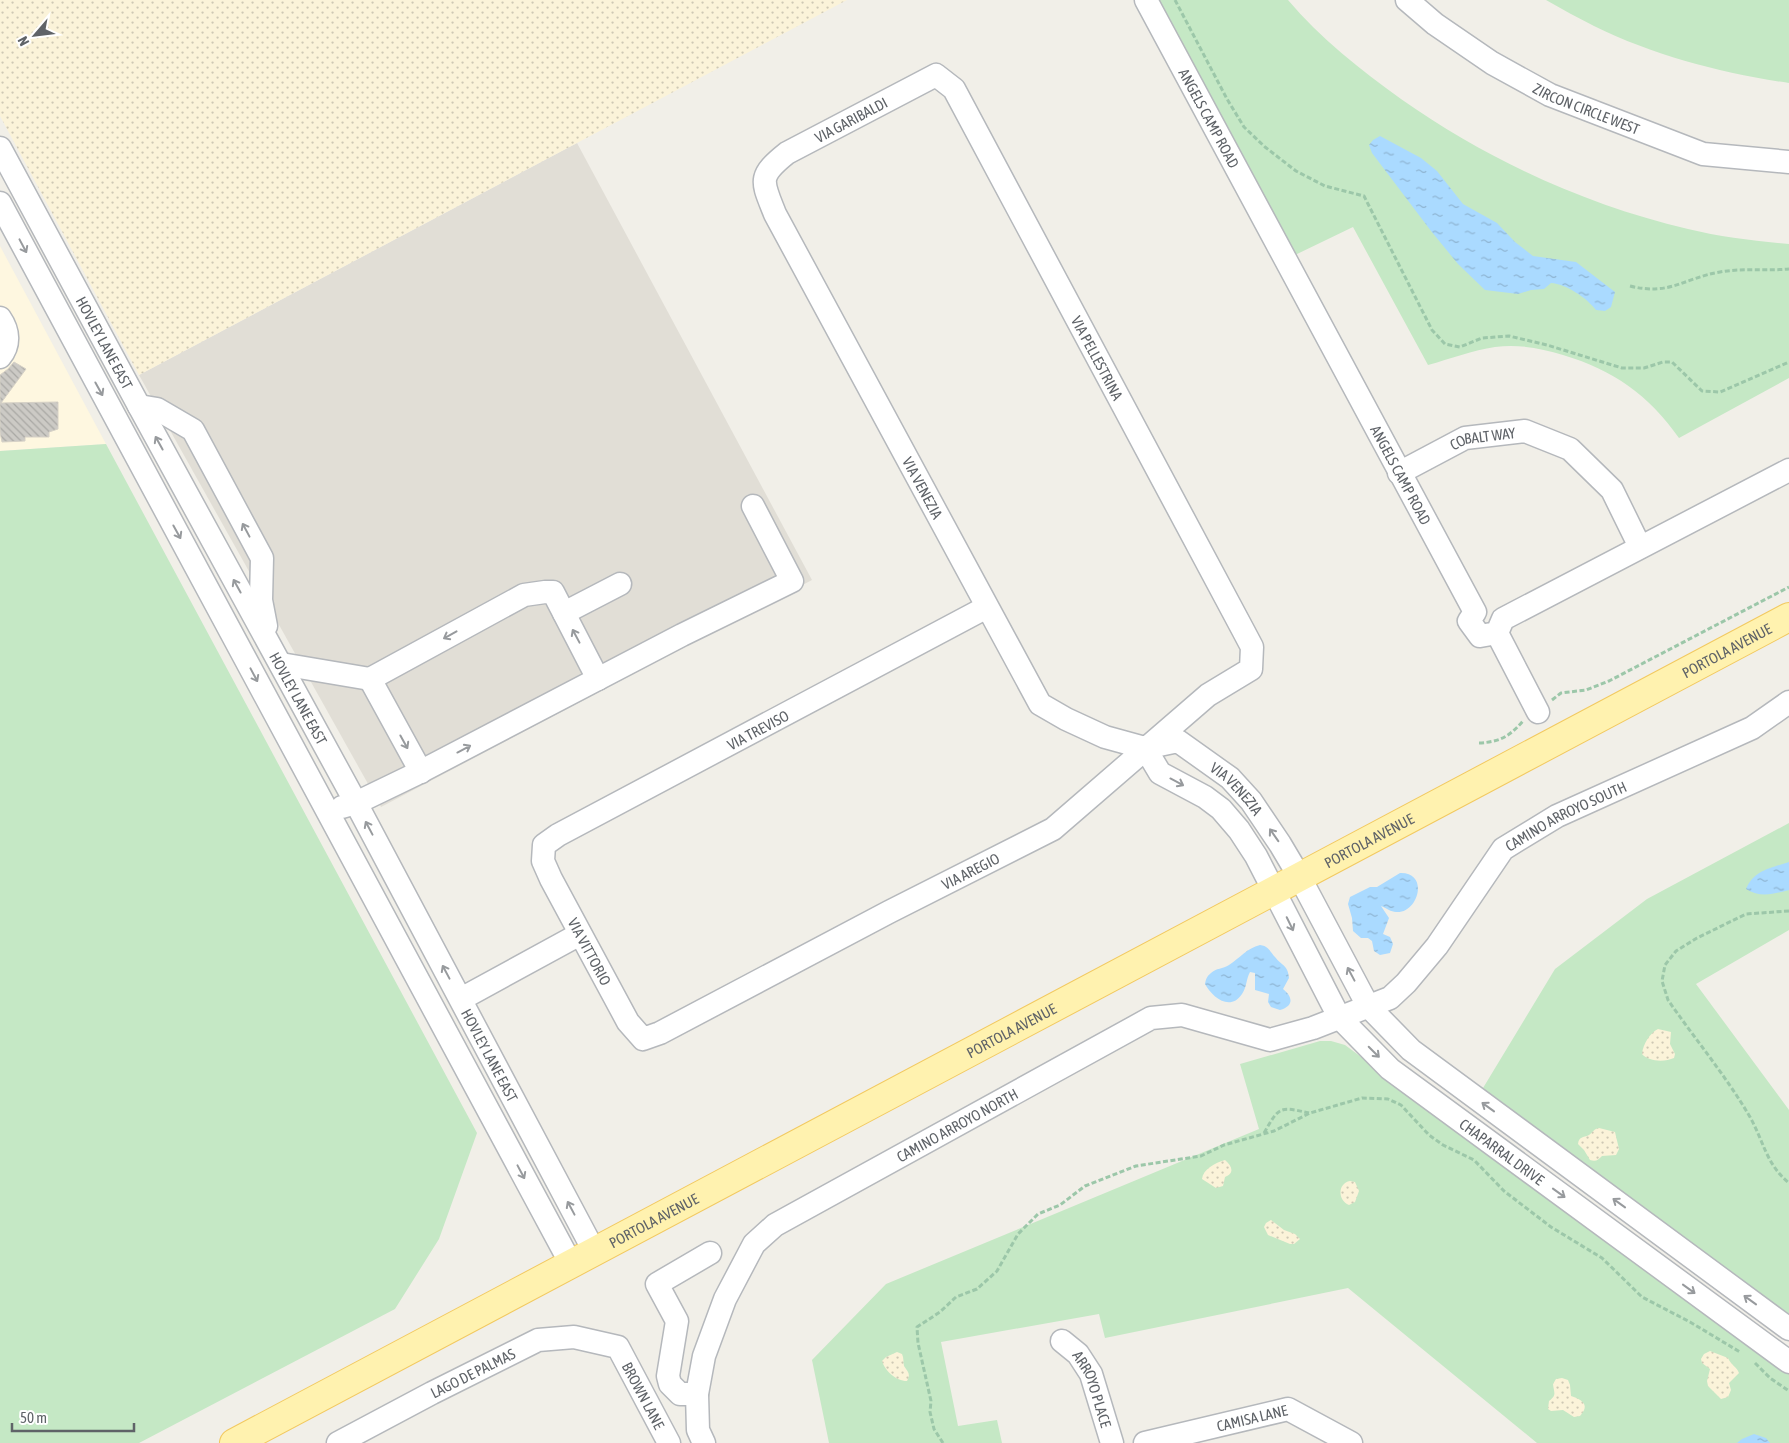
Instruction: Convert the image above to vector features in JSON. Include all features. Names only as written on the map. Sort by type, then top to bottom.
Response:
[{"type":"main road","name":"PORTOLA AVENUE","points":[[234,1443],[1789,617]]},
{"type":"street","name":"ANGELS CAMP ROAD","points":[[1146,0],[1475,612],[1469,621],[1480,636],[1497,633]]},
{"type":"street","name":"ZIRCON CIRCLE WEST","points":[[1407,0],[1435,24],[1492,63],[1550,95],[1703,154],[1789,162]]},
{"type":"street","name":"VIA GARIBALDI","points":[[769,167],[787,153],[936,75]]},
{"type":"street","name":"VIA PELLESTRINA","points":[[936,75],[954,89],[1252,647]]},
{"type":"street","name":"HOVLEY LANE EAST","points":[[0,148],[356,803],[594,1251]]},
{"type":"street","name":"VIA VENEZIA","points":[[769,167],[764,185],[775,214],[1040,704],[1066,719],[1106,737],[1146,748],[1178,741],[1230,778],[1251,801],[1299,876]]},
{"type":"street","name":"HOVLEY LANE EAST","points":[[0,203],[571,1264]]},
{"type":"street","points":[[0,318],[5,325],[7,344],[0,357]]},
{"type":"street","points":[[139,406],[157,410],[192,430],[262,558],[261,600],[269,644]]},
{"type":"street","name":"COBALT WAY","points":[[1399,473],[1465,438],[1525,431],[1570,449],[1612,490],[1640,547]]},
{"type":"street","points":[[1538,712],[1497,633],[1502,619],[1789,470]]},
{"type":"street","points":[[266,697],[334,803],[345,807],[356,803],[421,772],[598,679],[792,581],[753,506]]},
{"type":"street","points":[[564,613],[620,584]]},
{"type":"street","points":[[281,664],[370,679],[524,595],[553,592],[598,679]]},
{"type":"street","name":"VIA TREVISO","points":[[543,861],[544,845],[558,835],[987,608]]},
{"type":"street","name":"VIA AREGIO","points":[[643,1038],[660,1033],[889,912],[1053,829],[1208,695],[1251,669],[1252,647]]},
{"type":"street","points":[[370,679],[421,772]]},
{"type":"street","name":"CAMINO ARROYO SOUTH","points":[[1368,1006],[1390,998],[1406,983],[1437,946],[1503,849],[1557,816],[1752,728],[1789,702]]},
{"type":"street","name":"VIA VENEZIA","points":[[1146,748],[1160,773],[1205,797],[1221,809],[1239,830],[1256,856],[1273,890]]},
{"type":"street","name":"VIA VITTORIO","points":[[543,861],[628,1022],[643,1038]]},
{"type":"street","name":"CHAPARRAL DRIVE","points":[[1299,876],[1368,1006],[1411,1050],[1789,1329]]},
{"type":"street","name":"CHAPARRAL DRIVE","points":[[1273,890],[1339,1017],[1390,1069],[1789,1362]]},
{"type":"street","points":[[461,1000],[580,934]]},
{"type":"street","name":"CAMINO ARROYO NORTH","points":[[704,1443],[698,1430],[697,1394],[704,1356],[725,1299],[754,1244],[775,1225],[1151,1018],[1182,1014],[1270,1040],[1313,1028],[1368,1006]]},
{"type":"street","points":[[697,1394],[680,1394],[670,1384],[668,1376],[677,1321],[657,1284],[710,1253]]},
{"type":"street","name":"LAGO DE PALMAS","points":[[338,1443],[538,1340],[574,1337],[618,1347]]},
{"type":"street","name":"ARROYO PLACE","points":[[1062,1341],[1078,1354],[1091,1374],[1112,1443]]},
{"type":"street","name":"BROWN LANE","points":[[618,1347],[669,1443]]},
{"type":"street","name":"CAMISA LANE","points":[[1145,1443],[1288,1409],[1352,1443]]},
{"type":"path","points":[[1175,0],[1227,99],[1244,127],[1265,147],[1296,171],[1325,186],[1364,196],[1432,330],[1444,344],[1460,347],[1482,338],[1509,336],[1547,345],[1622,368],[1644,368],[1663,362],[1672,362],[1702,391],[1720,392],[1789,362]]},
{"type":"path","points":[[1630,286],[1645,290],[1662,290],[1719,272],[1789,269]]},
{"type":"path","points":[[1479,743],[1495,742],[1516,729],[1523,721],[1538,712],[1561,693],[1586,690],[1609,681],[1789,587]]},
{"type":"path","points":[[1789,911],[1746,914],[1697,938],[1676,951],[1665,965],[1662,981],[1668,1000],[1751,1118],[1778,1174],[1789,1183]]},
{"type":"path","points":[[943,1443],[934,1429],[930,1412],[931,1401],[918,1343],[918,1327],[940,1312],[956,1297],[977,1289],[997,1271],[1018,1234],[1038,1214],[1060,1205],[1085,1186],[1136,1166],[1201,1156],[1224,1145],[1274,1131],[1310,1113],[1362,1098],[1388,1099],[1401,1105],[1429,1135],[1443,1145],[1474,1160],[1504,1191],[1550,1228],[1602,1258],[1642,1297],[1690,1322],[1744,1354]]},
{"type":"path","points":[[1264,1134],[1276,1113],[1287,1108],[1310,1113]]},
{"type":"path","points":[[1751,1358],[1770,1378],[1789,1392]]},
{"type":"shaded area","points":[[577,143],[812,580],[381,807],[139,375]]},
{"type":"shaded area","points":[[0,246],[106,444],[0,451]]},
{"type":"green space","points":[[1158,0],[1288,0],[1327,40],[1386,88],[1434,121],[1503,161],[1575,193],[1650,219],[1713,234],[1789,244],[1789,378],[1679,438],[1655,409],[1628,386],[1598,368],[1555,353],[1521,346],[1504,346],[1470,352],[1428,365],[1353,227],[1295,255]]},
{"type":"green space","points":[[1546,0],[1789,0],[1789,83],[1738,74],[1665,55],[1617,37]]},
{"type":"green space","points":[[106,444],[477,1133],[439,1239],[395,1309],[139,1443],[0,1443],[0,451]]},
{"type":"green space","points":[[1789,823],[1789,930],[1696,984],[1789,1110],[1789,1318],[1480,1093],[1555,969],[1647,899]]},
{"type":"green space","points":[[1320,1041],[1331,1041],[1345,1045],[1789,1373],[1789,1443],[1537,1443],[1348,1288],[1105,1338],[1099,1314],[941,1342],[958,1426],[997,1420],[1002,1443],[829,1443],[812,1360],[886,1284],[1259,1129],[1240,1064]]},
{"type":"sand","points":[[0,0],[847,0],[139,375],[0,116]]},
{"type":"sand","points":[[1658,1029],[1671,1032],[1670,1044],[1675,1054],[1674,1058],[1666,1060],[1649,1059],[1642,1054],[1647,1039]]},
{"type":"sand","points":[[1599,1128],[1615,1132],[1619,1149],[1616,1155],[1602,1156],[1592,1161],[1578,1144],[1580,1138],[1589,1135]]},
{"type":"sand","points":[[1225,1160],[1231,1167],[1231,1171],[1225,1177],[1223,1186],[1216,1188],[1202,1179],[1207,1169]]},
{"type":"sand","points":[[1350,1181],[1355,1182],[1359,1191],[1355,1202],[1349,1205],[1342,1199],[1340,1192],[1343,1185]]},
{"type":"sand","points":[[1271,1220],[1300,1239],[1294,1244],[1290,1244],[1268,1235],[1264,1227]]},
{"type":"sand","points":[[1710,1351],[1728,1358],[1739,1373],[1729,1383],[1731,1390],[1728,1397],[1721,1399],[1708,1386],[1707,1381],[1710,1369],[1702,1363],[1701,1359],[1704,1354]]},
{"type":"sand","points":[[897,1352],[903,1356],[904,1366],[909,1375],[907,1381],[892,1375],[882,1361]]},
{"type":"sand","points":[[1556,1379],[1568,1380],[1571,1396],[1584,1403],[1585,1406],[1580,1416],[1574,1417],[1563,1410],[1551,1411],[1548,1409],[1549,1401],[1554,1395],[1553,1384]]},
{"type":"water","points":[[1380,136],[1421,158],[1437,171],[1463,204],[1497,223],[1515,242],[1533,256],[1576,262],[1615,292],[1611,307],[1605,311],[1596,310],[1576,292],[1551,283],[1544,289],[1518,294],[1485,290],[1458,264],[1372,153],[1369,145]]},
{"type":"water","points":[[1789,862],[1789,890],[1772,894],[1757,894],[1746,889],[1758,874]]},
{"type":"water","points":[[1400,873],[1409,874],[1415,879],[1418,885],[1418,893],[1410,907],[1404,911],[1394,912],[1381,906],[1389,918],[1383,934],[1390,937],[1393,944],[1390,953],[1380,955],[1374,951],[1372,941],[1368,938],[1361,938],[1353,931],[1348,904],[1350,897],[1370,887],[1377,887]]},
{"type":"water","points":[[1260,945],[1267,948],[1287,970],[1289,978],[1283,989],[1289,995],[1290,1004],[1280,1010],[1271,1007],[1268,1002],[1269,994],[1255,990],[1255,973],[1250,972],[1244,991],[1232,1002],[1222,1001],[1212,994],[1205,984],[1210,974],[1229,965],[1247,951]]},
{"type":"water","points":[[1754,1434],[1766,1438],[1770,1443],[1737,1443],[1742,1439]]},
{"type":"building","points":[[14,362],[26,369],[1,403],[58,402],[58,429],[49,432],[49,437],[25,437],[25,441],[2,442],[0,432],[0,375]]}]
